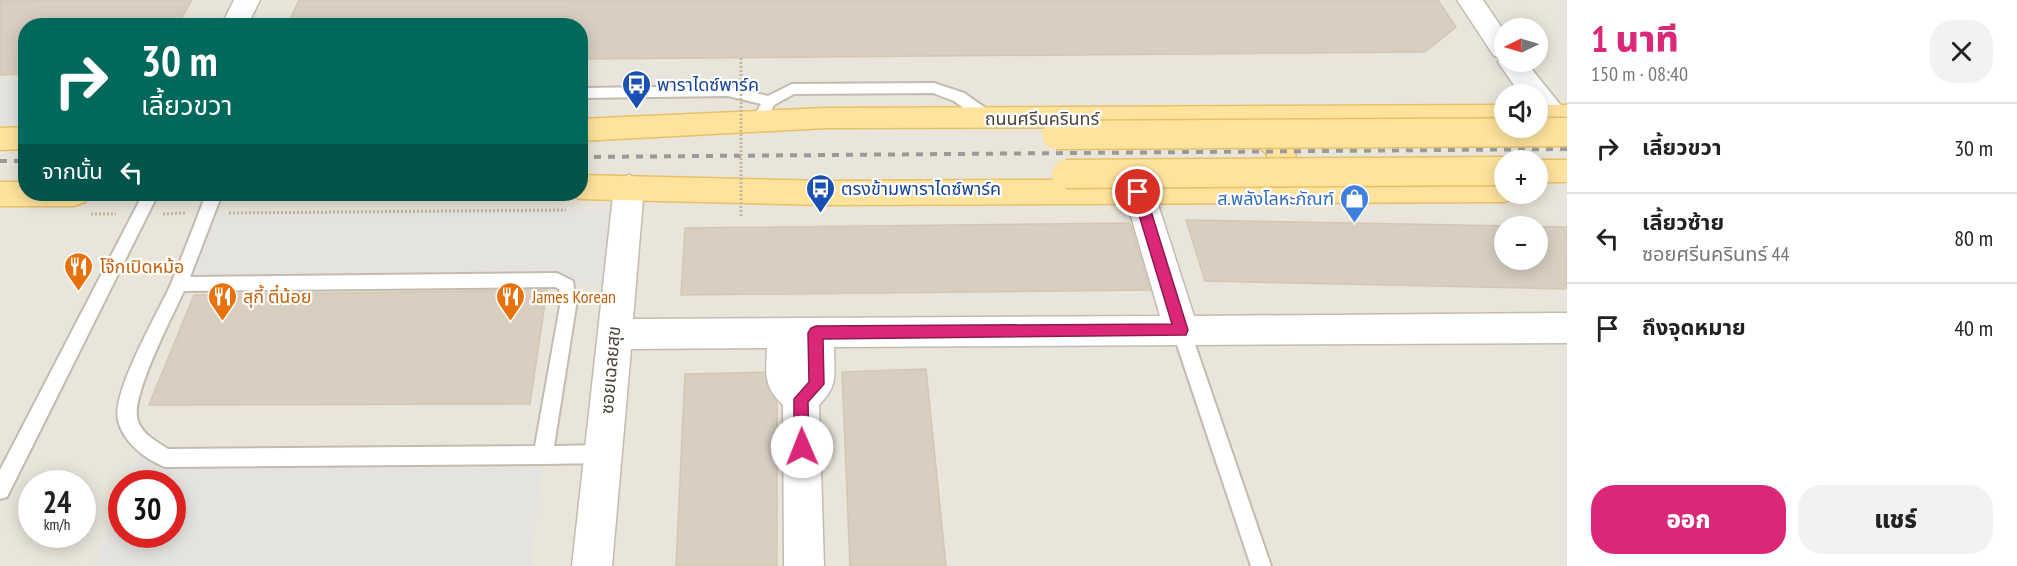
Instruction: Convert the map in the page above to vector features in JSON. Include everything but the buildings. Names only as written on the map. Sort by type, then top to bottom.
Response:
[{"type":"main road","name":"ถนนศรีนครินทร์","points":[[588,130],[633,129],[764,111],[989,118],[1494,115]]},
{"type":"main road","points":[[633,129],[760,136],[1056,135],[1552,115]]},
{"type":"main road","points":[[1211,117],[1250,128],[1266,136],[1277,147],[1282,157],[1279,170],[1237,191]]},
{"type":"main road","points":[[0,139],[18,138]]},
{"type":"main road","points":[[588,196],[639,187],[788,177],[1494,171]]},
{"type":"main road","points":[[1548,171],[1567,171]]},
{"type":"main road","points":[[639,187],[768,193],[1494,190]]},
{"type":"main road","points":[[1548,189],[1567,189]]},
{"type":"main road","points":[[1,196],[18,198]]},
{"type":"main road","points":[[49,201],[78,204]]},
{"type":"street","points":[[238,18],[247,0]]},
{"type":"street","points":[[1470,0],[1494,35]]},
{"type":"street","points":[[1520,72],[1552,115]]},
{"type":"street","name":"ซอยเฉลยสุข","points":[[588,562],[603,454],[614,334],[639,187]]},
{"type":"street","points":[[1138,192],[1181,330]]},
{"type":"street","points":[[614,334],[1567,328]]},
{"type":"street","points":[[800,333],[784,383],[801,399],[804,566]]},
{"type":"lane","points":[[588,93],[728,91],[749,95],[764,111]]},
{"type":"lane","points":[[0,490],[146,201]]},
{"type":"lane","points":[[211,201],[179,284],[131,389],[127,419],[137,440],[165,458],[603,454]]},
{"type":"lane","points":[[179,284],[557,280],[567,286],[568,306],[543,455]]},
{"type":"lane","points":[[1181,330],[1261,566]]},
{"type":"path","points":[[741,58],[741,218]]},
{"type":"path","points":[[78,204],[140,214],[521,201]]},
{"type":"shaded area","points":[[0,0],[1567,0],[1567,566],[0,566]]},
{"type":"shaded area","points":[[0,80],[18,80],[18,125],[0,126]]},
{"type":"shaded area","points":[[626,209],[619,282],[179,284],[206,213]]},
{"type":"shaded area","points":[[144,444],[166,458],[543,455],[530,566],[94,566],[108,531],[108,548],[186,548],[186,470],[133,470]]},
{"type":"railway","points":[[588,157],[1567,149]]},
{"type":"railway","points":[[0,161],[18,161]]},
{"type":"place","name":"พาราไดซ์พาร์ค","points":[[636,110]]},
{"type":"place","name":"ตรงข้ามพาราไดซ์พาร์ค","points":[[820,214]]},
{"type":"place","name":"ส.พลังโลหะภัณฑ์","points":[[1355,224]]},
{"type":"place","name":"โจ๊กเปิดหม้อ","points":[[79,292]]},
{"type":"place","name":"สุกี้ ตี๋น้อย","points":[[222,322]]},
{"type":"place","name":"James Korean","points":[[511,322]]},
{"type":"route","points":[[802,447],[801,399],[817,384],[816,333],[1181,330],[1138,192]]}]
